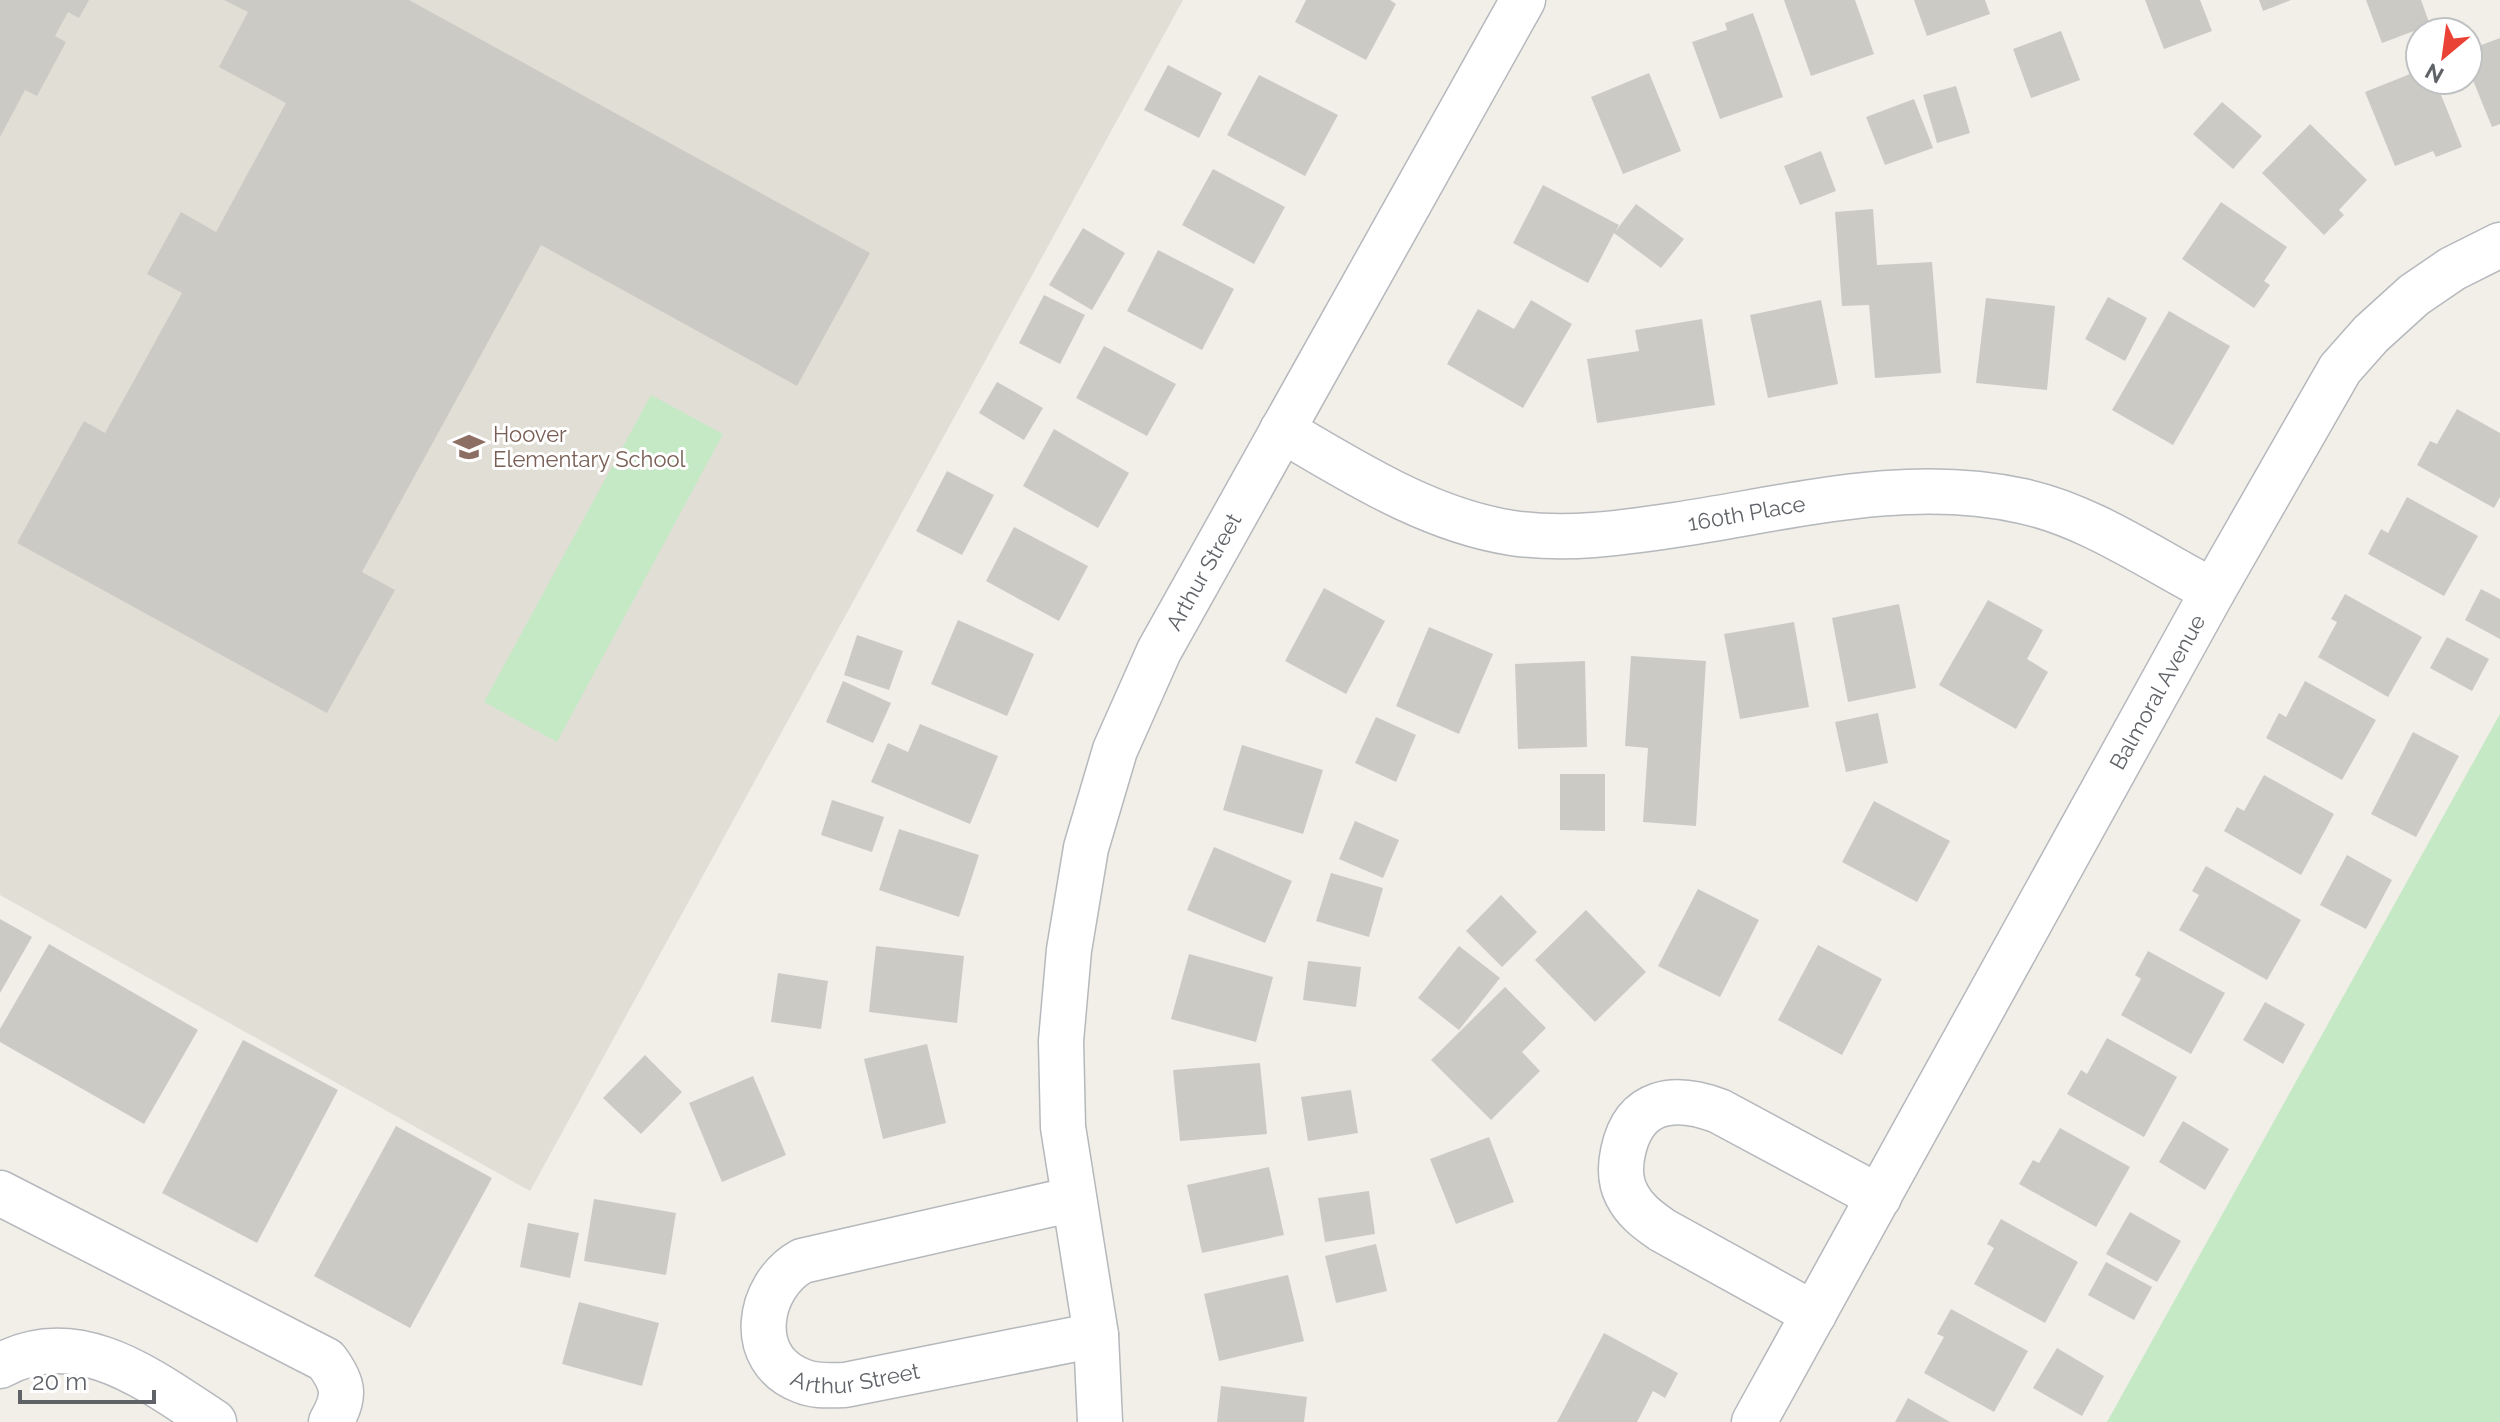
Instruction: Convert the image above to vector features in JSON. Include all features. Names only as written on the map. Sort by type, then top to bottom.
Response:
[{"type":"street","name":"Arthur Street","points":[[1100,1422],[1096,1335],[1063,1127],[1061,1041],[1069,950],[1086,848],[1115,750],[1159,651],[1523,0]]},
{"type":"street","name":"Balmoral Avenue","points":[[1754,1422],[2213,591],[2340,369],[2371,334],[2414,295],[2452,269],[2500,245]]},
{"type":"street","name":"160th Place","points":[[1282,430],[1385,490],[1446,516],[1511,533],[1559,537],[1611,535],[1905,490],[1971,493],[2024,501],[2080,522],[2213,591]]},
{"type":"street","points":[[1814,1314],[1662,1230],[1638,1213],[1625,1193],[1620,1168],[1626,1137],[1643,1112],[1664,1102],[1691,1100],[1719,1111],[1879,1197]]},
{"type":"street","points":[[0,1193],[326,1360],[342,1381],[343,1402],[331,1422]]},
{"type":"street","name":"Arthur Street","points":[[1074,1199],[802,1261],[787,1269],[773,1286],[762,1327],[767,1349],[781,1368],[798,1381],[816,1385],[845,1385],[1096,1335]]},
{"type":"street","points":[[12,1360],[56,1349],[89,1355],[123,1367],[214,1422]]},
{"type":"shaded area","name":"Hoover Elementary School","points":[[0,0],[1183,0],[530,1191],[0,895]]},
{"type":"green space","points":[[651,395],[723,434],[557,742],[484,702]]},
{"type":"green space","points":[[2500,714],[2500,1422],[2107,1422]]},
{"type":"building","points":[[0,0],[89,0],[79,18],[68,12],[55,36],[66,42],[37,96],[25,90],[0,137]]},
{"type":"building","points":[[224,0],[409,0],[870,253],[797,386],[541,245],[362,572],[395,590],[327,713],[17,543],[84,421],[105,433],[182,293],[147,274],[181,212],[216,232],[286,103],[219,67],[248,12]]},
{"type":"building","points":[[1306,0],[1390,0],[1396,4],[1366,60],[1295,22]]},
{"type":"building","points":[[1784,0],[1855,0],[1874,54],[1811,76]]},
{"type":"building","points":[[1914,0],[1985,0],[1990,14],[1927,36]]},
{"type":"building","points":[[2145,0],[2200,0],[2212,31],[2164,49]]},
{"type":"building","points":[[2259,0],[2291,0],[2263,11]]},
{"type":"building","points":[[2366,0],[2421,0],[2427,16],[2404,16],[2404,35],[2382,43]]},
{"type":"building","points":[[1753,13],[1783,97],[1720,119],[1692,42],[1727,30],[1725,23]]},
{"type":"building","points":[[2061,31],[2080,80],[2031,98],[2013,49]]},
{"type":"building","points":[[2500,38],[2500,124],[2492,127],[2479,96],[2484,96],[2484,44]]},
{"type":"building","points":[[1168,65],[1222,93],[1199,138],[1144,110]]},
{"type":"building","points":[[1649,73],[1681,151],[1623,174],[1591,97]]},
{"type":"building","points":[[1259,75],[1338,115],[1305,176],[1227,135]]},
{"type":"building","points":[[2404,76],[2404,96],[2441,96],[2462,147],[2436,157],[2433,151],[2395,166],[2365,92]]},
{"type":"building","points":[[1956,86],[1970,133],[1937,143],[1923,95]]},
{"type":"building","points":[[1914,99],[1933,148],[1885,165],[1866,117]]},
{"type":"building","points":[[2222,102],[2262,136],[2233,169],[2193,134]]},
{"type":"building","points":[[2310,124],[2367,180],[2339,210],[2344,215],[2324,235],[2262,173]]},
{"type":"building","points":[[1821,151],[1836,191],[1800,205],[1784,166]]},
{"type":"building","points":[[1213,169],[1285,207],[1254,264],[1182,225]]},
{"type":"building","points":[[1543,185],[1619,225],[1615,232],[1636,204],[1684,239],[1661,268],[1614,233],[1588,283],[1513,243]]},
{"type":"building","points":[[2221,202],[2287,247],[2264,281],[2270,285],[2254,308],[2182,259]]},
{"type":"building","points":[[1873,209],[1877,265],[1932,262],[1941,373],[1875,378],[1869,305],[1842,306],[1835,212]]},
{"type":"building","points":[[1083,228],[1125,253],[1092,310],[1049,285]]},
{"type":"building","points":[[1158,250],[1234,289],[1202,350],[1127,311]]},
{"type":"building","points":[[1044,295],[1085,315],[1060,364],[1019,343]]},
{"type":"building","points":[[2108,297],[2147,318],[2125,361],[2085,339]]},
{"type":"building","points":[[1986,298],[2055,306],[2047,390],[1976,383]]},
{"type":"building","points":[[1531,300],[1572,324],[1523,408],[1447,364],[1478,309],[1514,329]]},
{"type":"building","points":[[1821,300],[1838,384],[1768,398],[1750,315]]},
{"type":"building","points":[[2169,311],[2230,346],[2173,445],[2112,410]]},
{"type":"building","points":[[1702,319],[1715,405],[1597,423],[1587,359],[1639,351],[1635,330]]},
{"type":"building","points":[[1104,346],[1176,384],[1147,436],[1076,398]]},
{"type":"building","points":[[997,382],[1043,408],[1024,440],[979,413]]},
{"type":"building","points":[[2457,409],[2500,433],[2500,497],[2494,508],[2417,465],[2430,441],[2437,444]]},
{"type":"building","points":[[1054,429],[1129,473],[1098,528],[1023,486]]},
{"type":"building","points":[[947,471],[994,495],[962,555],[916,531]]},
{"type":"building","points":[[2407,497],[2478,536],[2444,596],[2368,554],[2381,529],[2388,533]]},
{"type":"building","points":[[1014,527],[1088,566],[1059,621],[986,581]]},
{"type":"building","points":[[1324,588],[1385,621],[1346,694],[1285,661]]},
{"type":"building","points":[[2481,589],[2500,599],[2500,639],[2465,620]]},
{"type":"building","points":[[2345,594],[2422,637],[2388,697],[2318,657],[2337,622],[2331,619]]},
{"type":"building","points":[[1988,600],[2043,630],[2027,659],[2048,672],[2016,729],[1939,685]]},
{"type":"building","points":[[1899,604],[1916,688],[1848,702],[1832,618]]},
{"type":"building","points":[[958,620],[1034,654],[1007,716],[931,684]]},
{"type":"building","points":[[1794,622],[1809,707],[1740,719],[1724,634]]},
{"type":"building","points":[[1429,627],[1493,654],[1459,734],[1396,706]]},
{"type":"building","points":[[857,635],[903,651],[889,690],[844,675]]},
{"type":"building","points":[[2447,637],[2489,659],[2472,691],[2430,668]]},
{"type":"building","points":[[1631,656],[1706,661],[1696,826],[1643,822],[1648,748],[1625,746]]},
{"type":"building","points":[[1585,661],[1587,747],[1518,749],[1515,664]]},
{"type":"building","points":[[843,681],[891,703],[873,743],[826,722]]},
{"type":"building","points":[[2305,681],[2376,720],[2342,780],[2266,738],[2279,713],[2286,717]]},
{"type":"building","points":[[1878,713],[1888,763],[1846,772],[1835,722]]},
{"type":"building","points":[[1376,717],[1416,735],[1396,782],[1355,763]]},
{"type":"building","points":[[920,724],[998,756],[970,824],[871,782],[888,743],[908,752]]},
{"type":"building","points":[[2413,732],[2459,756],[2416,837],[2371,814]]},
{"type":"building","points":[[1242,745],[1323,770],[1303,834],[1223,810]]},
{"type":"building","points":[[1560,774],[1605,774],[1605,831],[1560,830]]},
{"type":"building","points":[[2264,775],[2334,814],[2301,875],[2224,831],[2237,807],[2244,811]]},
{"type":"building","points":[[832,800],[884,817],[872,852],[821,835]]},
{"type":"building","points":[[1874,801],[1950,841],[1917,902],[1842,862]]},
{"type":"building","points":[[1355,821],[1399,840],[1383,878],[1339,859]]},
{"type":"building","points":[[899,829],[979,855],[959,917],[879,890]]},
{"type":"building","points":[[1214,847],[1292,881],[1265,943],[1187,910]]},
{"type":"building","points":[[2347,855],[2392,880],[2366,929],[2320,905]]},
{"type":"building","points":[[2206,866],[2301,920],[2267,980],[2179,930],[2199,895],[2192,891]]},
{"type":"building","points":[[1331,873],[1383,888],[1369,937],[1316,921]]},
{"type":"building","points":[[1698,889],[1759,920],[1720,997],[1658,966]]},
{"type":"building","points":[[1501,895],[1537,932],[1502,967],[1466,931]]},
{"type":"building","points":[[1586,910],[1646,972],[1595,1022],[1535,960]]},
{"type":"building","points":[[0,919],[32,937],[0,993]]},
{"type":"building","points":[[49,944],[198,1030],[144,1124],[0,1042],[0,1029]]},
{"type":"building","points":[[1818,945],[1882,979],[1842,1055],[1778,1020]]},
{"type":"building","points":[[876,946],[964,956],[957,1023],[869,1012]]},
{"type":"building","points":[[1459,946],[1500,978],[1459,1030],[1418,998]]},
{"type":"building","points":[[2148,951],[2225,993],[2191,1054],[2121,1015],[2141,979],[2135,975]]},
{"type":"building","points":[[1189,954],[1273,977],[1256,1042],[1171,1019]]},
{"type":"building","points":[[1308,961],[1361,967],[1356,1007],[1303,1000]]},
{"type":"building","points":[[778,973],[828,981],[821,1029],[771,1022]]},
{"type":"building","points":[[1505,987],[1546,1028],[1522,1052],[1540,1071],[1491,1120],[1431,1060]]},
{"type":"building","points":[[2265,1002],[2305,1024],[2283,1064],[2243,1040]]},
{"type":"building","points":[[2107,1038],[2177,1077],[2144,1137],[2067,1094],[2081,1070],[2087,1074]]},
{"type":"building","points":[[243,1040],[338,1090],[257,1243],[162,1193]]},
{"type":"building","points":[[927,1044],[946,1123],[883,1139],[864,1059]]},
{"type":"building","points":[[645,1055],[682,1092],[641,1134],[603,1098]]},
{"type":"building","points":[[1260,1063],[1267,1134],[1180,1141],[1173,1070]]},
{"type":"building","points":[[753,1076],[786,1155],[722,1182],[689,1103]]},
{"type":"building","points":[[1351,1090],[1358,1133],[1308,1141],[1301,1097]]},
{"type":"building","points":[[2183,1121],[2229,1149],[2205,1190],[2159,1162]]},
{"type":"building","points":[[396,1126],[492,1178],[410,1328],[314,1276]]},
{"type":"building","points":[[2060,1128],[2130,1167],[2096,1227],[2019,1184],[2033,1160],[2039,1163]]},
{"type":"building","points":[[1489,1137],[1514,1202],[1456,1224],[1430,1159]]},
{"type":"building","points":[[1269,1167],[1284,1235],[1202,1253],[1187,1185]]},
{"type":"building","points":[[1369,1191],[1375,1234],[1325,1242],[1318,1198]]},
{"type":"building","points":[[594,1199],[676,1213],[666,1275],[584,1261]]},
{"type":"building","points":[[2130,1212],[2181,1241],[2157,1282],[2106,1254]]},
{"type":"building","points":[[2001,1219],[2078,1262],[2045,1323],[1974,1284],[1994,1248],[1987,1244]]},
{"type":"building","points":[[528,1223],[579,1233],[570,1278],[520,1267]]},
{"type":"building","points":[[1376,1244],[1387,1291],[1336,1303],[1325,1256]]},
{"type":"building","points":[[2106,1262],[2152,1287],[2134,1320],[2088,1295]]},
{"type":"building","points":[[1288,1275],[1304,1341],[1219,1361],[1204,1294]]},
{"type":"building","points":[[579,1302],[659,1323],[642,1386],[562,1364]]},
{"type":"building","points":[[1951,1309],[2028,1351],[1994,1412],[1924,1373],[1944,1337],[1937,1334]]},
{"type":"building","points":[[1604,1333],[1678,1373],[1665,1398],[1653,1391],[1637,1422],[1557,1422]]},
{"type":"building","points":[[2057,1348],[2104,1376],[2082,1416],[2033,1388]]},
{"type":"building","points":[[1221,1386],[1307,1397],[1304,1422],[1217,1422]]},
{"type":"building","points":[[1908,1398],[1950,1422],[1895,1422]]},
{"type":"place","name":"Hoover Elementary School","points":[[469,447]]}]
